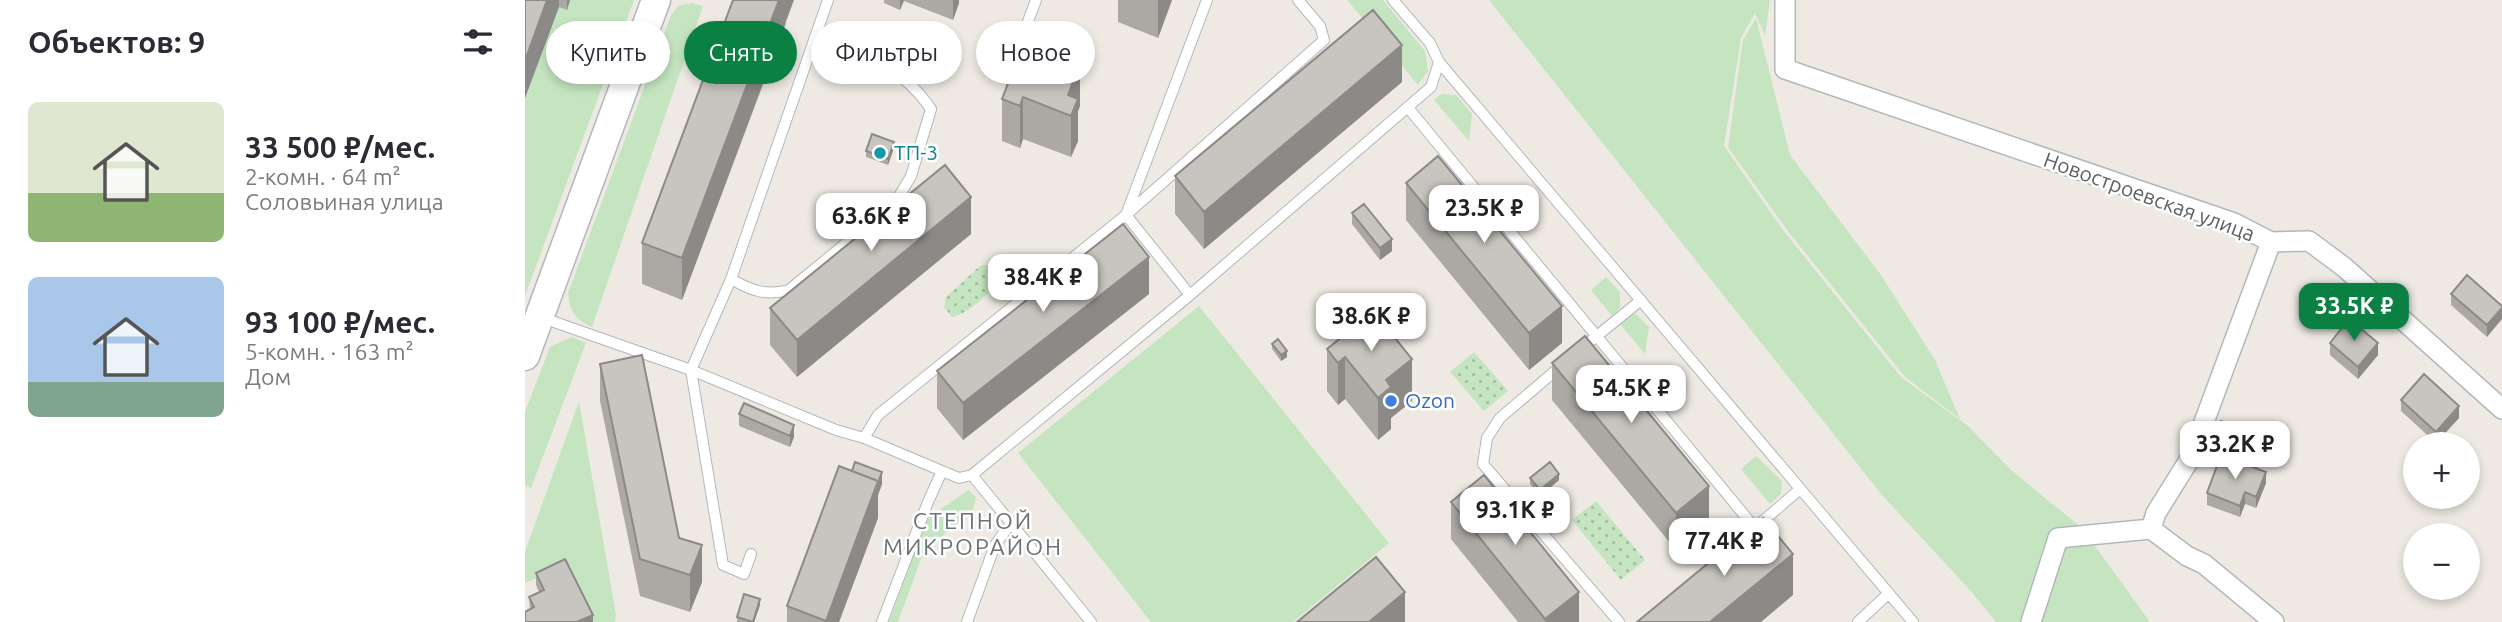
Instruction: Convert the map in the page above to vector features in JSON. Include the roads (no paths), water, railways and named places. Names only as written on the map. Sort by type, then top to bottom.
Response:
[{"type":"main road","points":[[525,356],[656,0]]},
{"type":"street","name":"Новостроевская улица","points":[[1785,0],[1784,69],[2234,223],[2271,242],[2191,457],[2156,513],[2151,529]]},
{"type":"street","points":[[2271,242],[2309,242],[2318,248],[2371,290],[2502,409]]},
{"type":"street","points":[[2031,622],[2058,538],[2151,529],[2187,556],[2204,564],[2274,622]]},
{"type":"lane","points":[[821,21],[828,0]]},
{"type":"lane","points":[[1028,21],[1036,0]]},
{"type":"lane","points":[[1126,215],[1207,0]]},
{"type":"lane","points":[[864,438],[878,415],[1126,215],[1324,40],[1320,26],[1298,0]]},
{"type":"lane","points":[[1393,0],[1430,43],[1439,62],[1913,622]]},
{"type":"lane","points":[[751,554],[744,573],[723,565],[691,370],[731,279],[811,49]]},
{"type":"lane","points":[[540,317],[691,370],[959,478],[972,475],[1191,295],[1409,109],[1431,87],[1439,62]]},
{"type":"lane","points":[[731,279],[746,288],[773,294],[789,290],[895,203],[911,177],[930,109],[911,84]]},
{"type":"lane","points":[[1409,109],[1755,528]]},
{"type":"lane","points":[[1126,215],[1191,295]]},
{"type":"lane","points":[[1587,344],[1641,300]]},
{"type":"lane","points":[[1567,362],[1500,418],[1487,438],[1483,464],[1619,622]]},
{"type":"lane","points":[[882,622],[942,471]]},
{"type":"lane","points":[[972,475],[1091,622]]},
{"type":"lane","points":[[1745,536],[1800,489]]},
{"type":"lane","points":[[967,622],[995,545],[1011,523]]},
{"type":"lane","points":[[1858,622],[1889,593]]},
{"type":"place","name":"ТП-3","points":[[880,153]]},
{"type":"place","name":"Ozon","points":[[1391,401]]},
{"type":"district","name":"СТЕПНОЙ МИКРОРАЙОН","points":[[973,534]]}]
